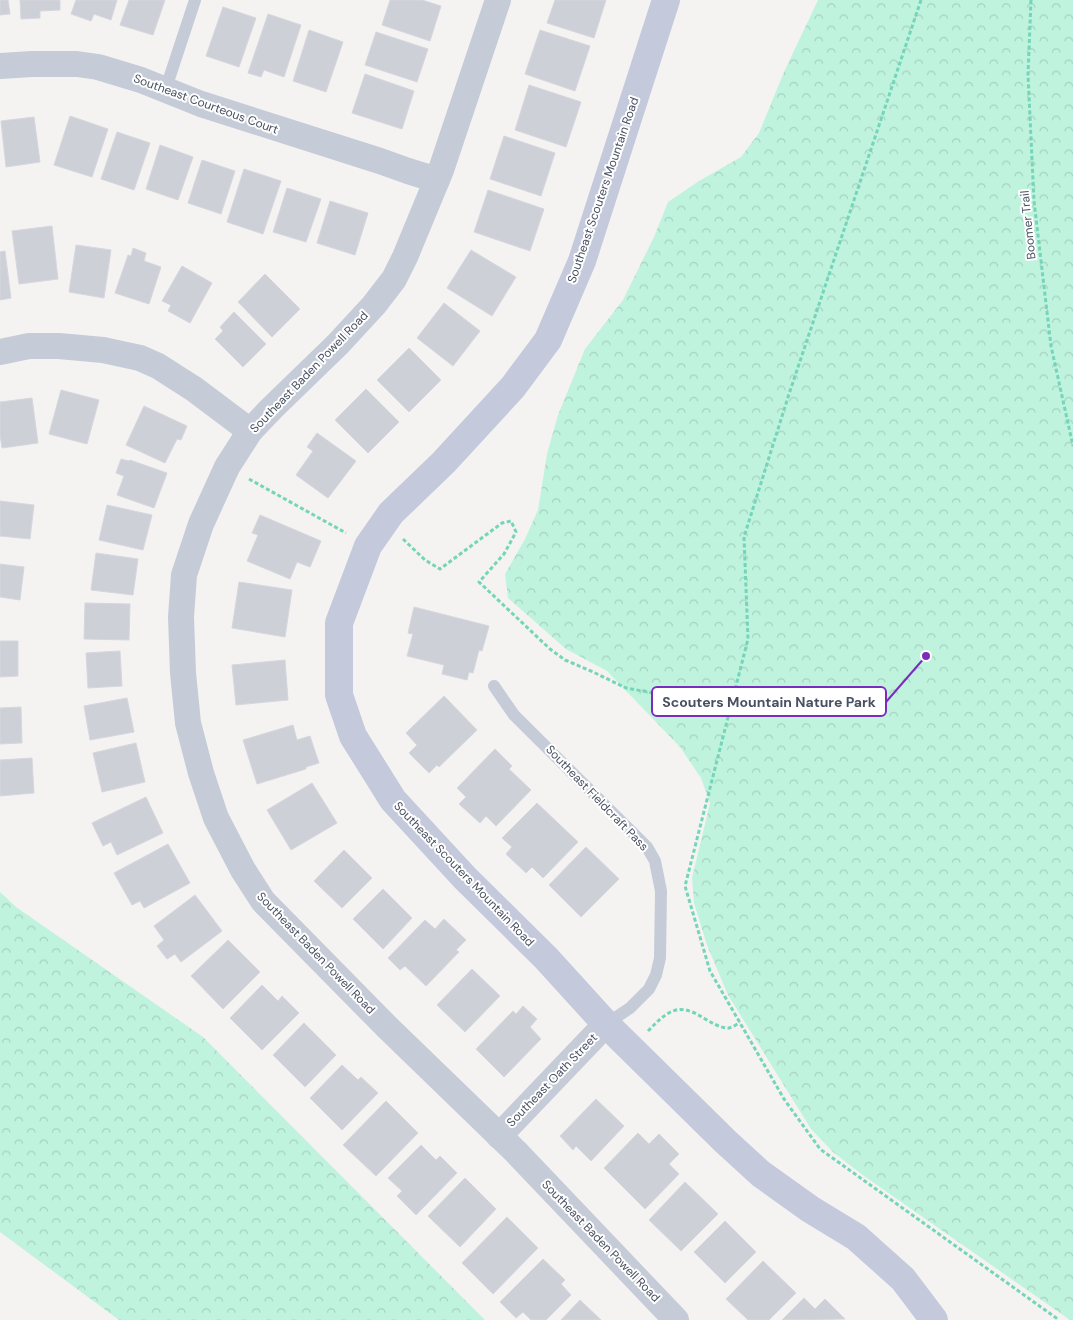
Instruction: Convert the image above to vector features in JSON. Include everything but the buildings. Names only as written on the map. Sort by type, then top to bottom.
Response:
[{"type":"street","name":"Southeast Baden Powell Road","points":[[498,0],[437,180],[394,279],[374,305],[338,344],[250,431],[227,467],[202,524],[184,575],[181,617],[183,673],[188,723],[201,773],[216,818],[243,870],[264,901],[387,1027],[499,1136],[676,1320]]},
{"type":"street","name":"Southeast Scouters Mountain Road","points":[[666,0],[582,261],[548,340],[513,387],[444,462],[391,513],[368,546],[339,623],[339,695],[353,736],[393,800],[465,878],[546,958],[606,1024],[726,1142],[761,1174],[810,1209],[856,1237],[903,1278],[934,1320]]},
{"type":"street","name":"Southeast Courteous Court","points":[[0,66],[77,64],[98,67],[141,80],[201,104],[437,180]]},
{"type":"street","points":[[0,352],[29,346],[59,346],[103,350],[140,358],[158,366],[194,389],[250,431]]},
{"type":"street","name":"Southeast Oath Street","points":[[499,1136],[606,1024]]},
{"type":"lane","points":[[165,91],[195,0]]},
{"type":"lane","name":"Southeast Fieldcraft Pass","points":[[494,686],[514,715],[648,846],[655,861],[661,891],[660,958],[656,975],[649,989],[630,1008],[606,1024]]},
{"type":"path","points":[[921,0],[789,394],[744,537],[748,639],[685,886],[710,971],[784,1099],[820,1150],[1059,1320]]},
{"type":"path","name":"Boomer Trail","points":[[1031,0],[1028,75],[1034,201],[1051,346],[1073,446]]},
{"type":"path","points":[[227,467],[368,546]]},
{"type":"path","points":[[385,522],[425,560],[440,569],[502,523],[511,521],[516,532],[504,554],[479,582],[550,649],[565,660],[626,688],[731,707]]},
{"type":"path","points":[[630,1048],[663,1016],[676,1010],[690,1011],[719,1026],[730,1028],[740,1023]]},
{"type":"green space","points":[[818,0],[1073,0],[1073,1320],[1070,1320],[864,1176],[833,1152],[811,1129],[728,995],[707,945],[694,903],[692,878],[710,803],[701,778],[680,747],[607,671],[566,649],[508,598],[505,574],[525,539],[538,510],[547,454],[558,415],[585,349],[623,300],[654,237],[668,202],[699,181],[741,157],[759,133],[784,72]]},
{"type":"green space","points":[[0,892],[16,907],[203,1037],[485,1320],[119,1320],[0,1232]]},
{"type":"place","name":"Scouters Mountain Nature Park","points":[[926,656]]}]
